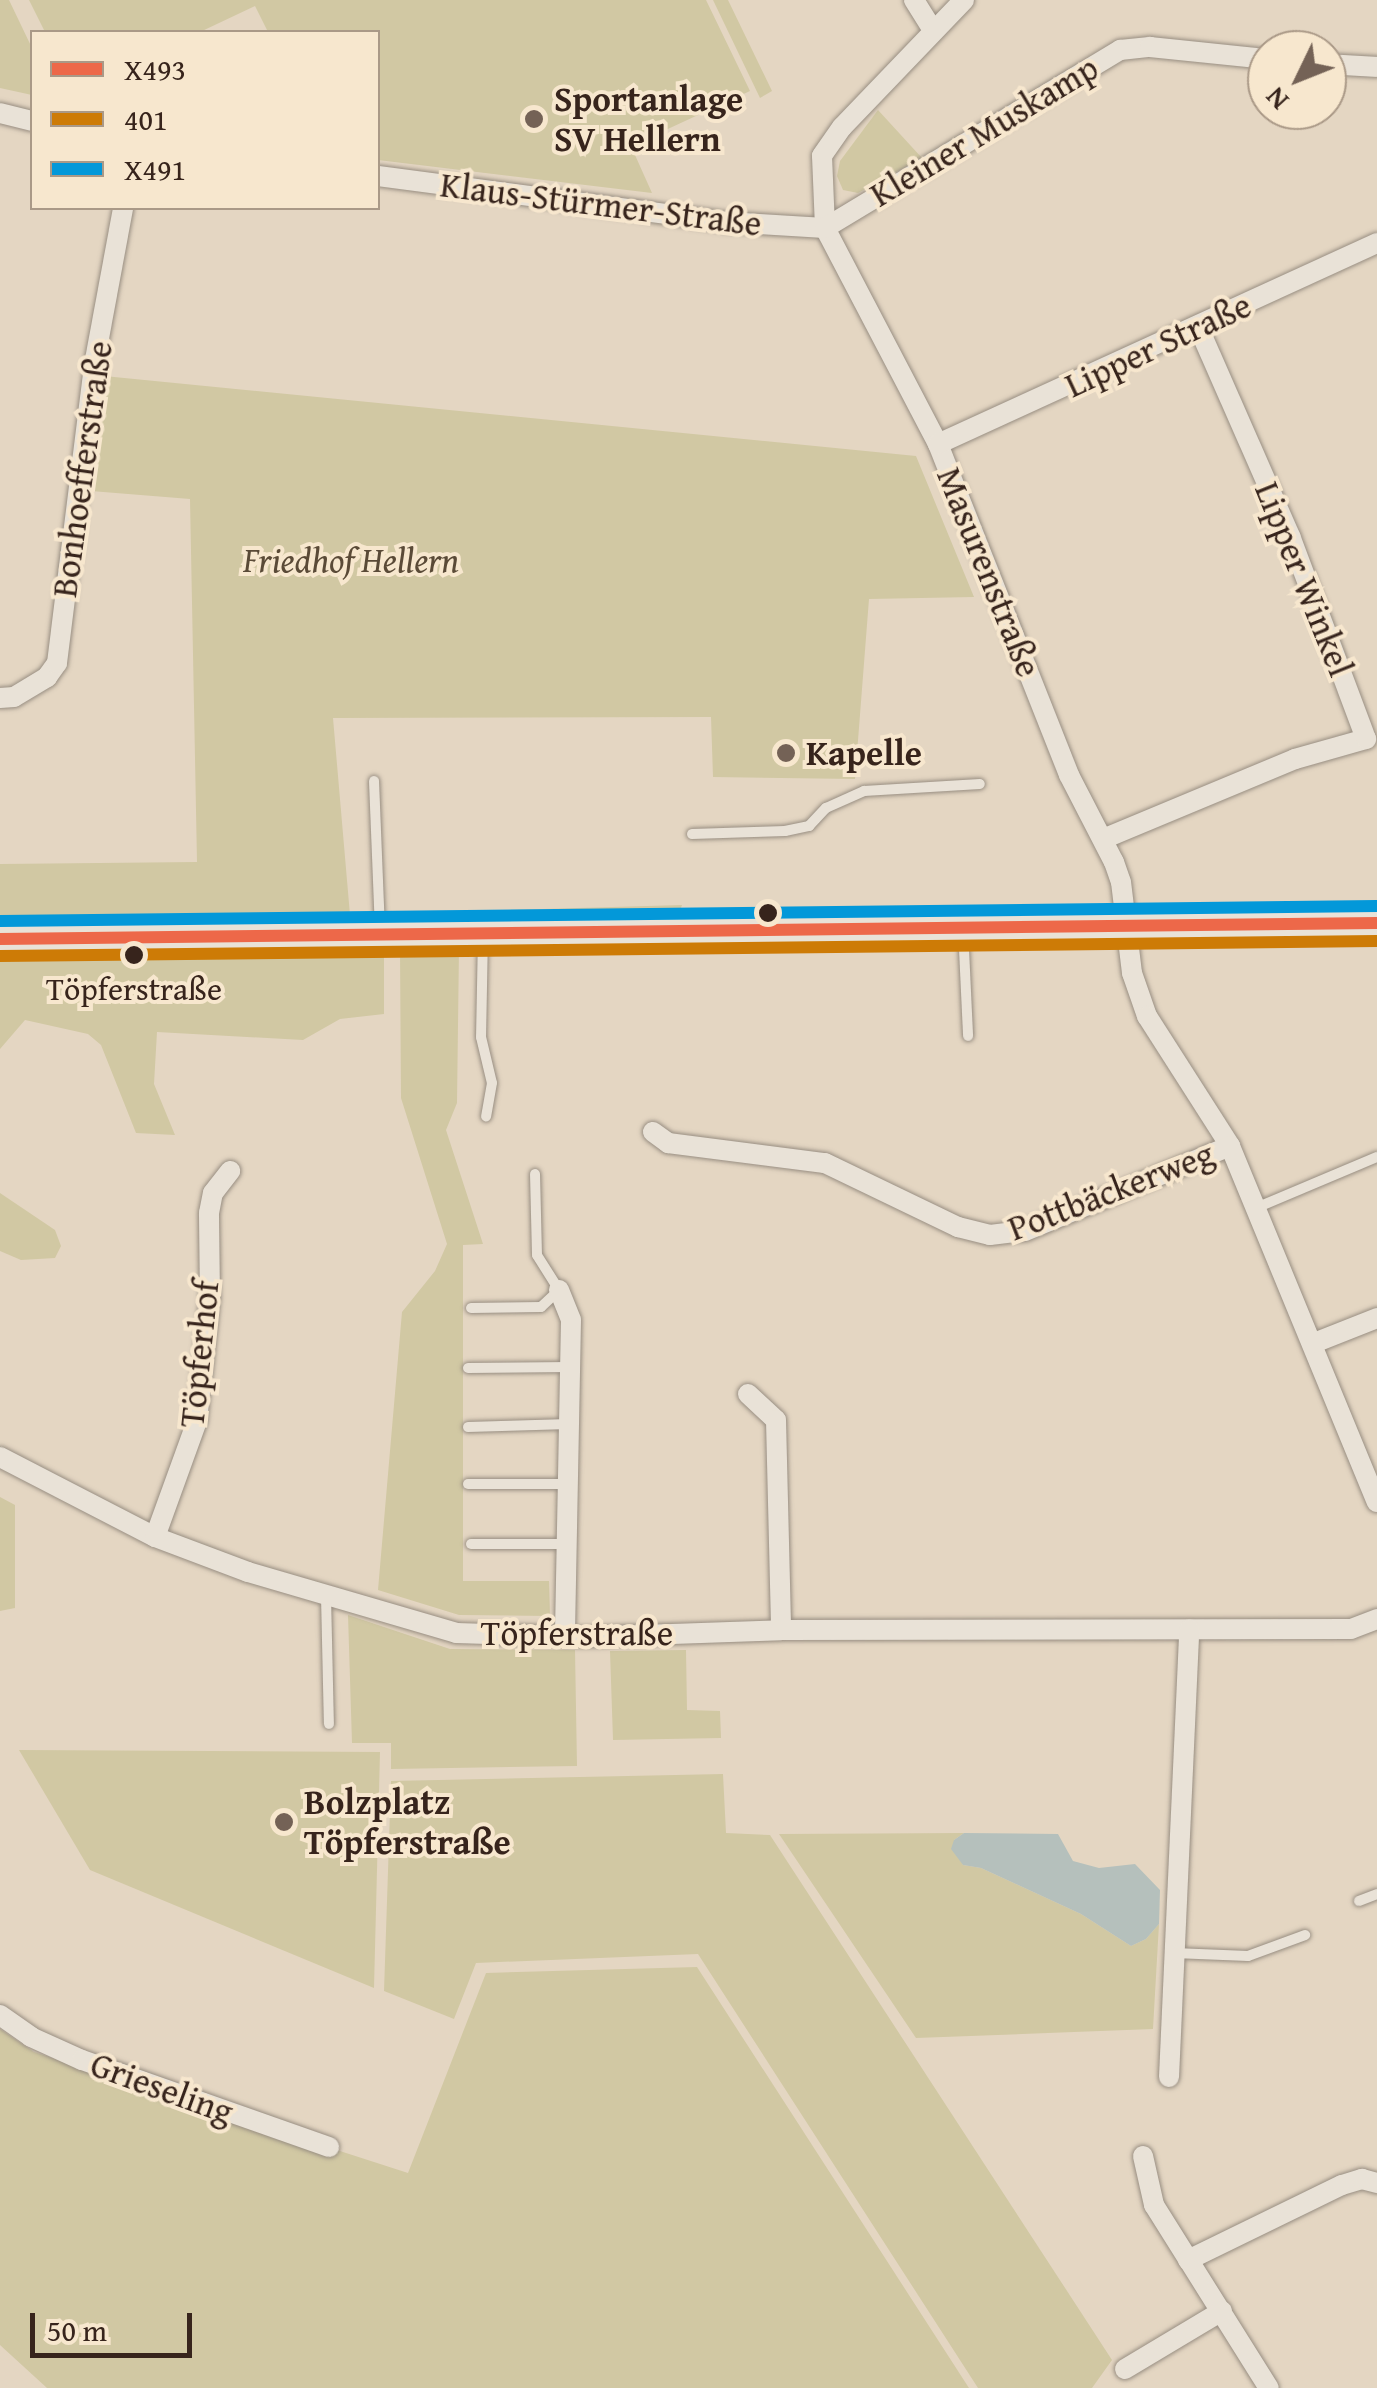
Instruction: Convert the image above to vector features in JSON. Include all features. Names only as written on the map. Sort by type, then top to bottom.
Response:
[{"type":"main road","points":[[0,939],[380,938],[1377,923]]},
{"type":"street","points":[[914,0],[934,30]]},
{"type":"street","points":[[825,228],[822,156],[842,127],[964,0]]},
{"type":"street","name":"Kleiner Muskamp","points":[[825,228],[1120,50],[1150,48],[1247,57]]},
{"type":"street","points":[[1347,66],[1377,68]]},
{"type":"street","points":[[0,113],[30,120]]},
{"type":"street","name":"Klaus-Stürmer-Straße","points":[[380,176],[726,222],[825,228]]},
{"type":"street","name":"Bonhoefferstraße","points":[[0,698],[14,697],[48,677],[57,663],[94,365],[122,210]]},
{"type":"street","name":"Masurenstraße","points":[[825,228],[938,444],[1069,775],[1104,839],[1121,882],[1132,972],[1147,1016],[1230,1146],[1377,1502]]},
{"type":"street","name":"Lipper Straße","points":[[938,444],[1377,243]]},
{"type":"street","name":"Lipper Winkel","points":[[1104,839],[1295,759],[1366,739],[1291,538],[1198,326]]},
{"type":"street","name":"Pottbäckerweg","points":[[652,1132],[668,1144],[824,1163],[958,1228],[990,1235],[1025,1231],[1230,1146]]},
{"type":"street","name":"Töpferhof","points":[[155,1537],[197,1421],[210,1298],[209,1212],[213,1193],[230,1171]]},
{"type":"street","points":[[558,1290],[571,1320],[566,1637]]},
{"type":"street","points":[[1314,1343],[1377,1318]]},
{"type":"street","points":[[748,1394],[776,1420],[781,1630]]},
{"type":"street","name":"Töpferstraße","points":[[0,1457],[155,1537],[326,1596],[456,1634],[566,1637],[781,1630],[1351,1629],[1377,1620]]},
{"type":"street","points":[[1169,2077],[1189,1629]]},
{"type":"street","name":"Grieseling","points":[[0,2016],[32,2037],[82,2060],[329,2148]]},
{"type":"street","points":[[1142,2156],[1154,2205],[1269,2388]]},
{"type":"street","points":[[1188,2260],[1342,2185],[1362,2179],[1377,2183]]},
{"type":"street","points":[[1125,2370],[1222,2311]]},
{"type":"lane","points":[[374,780],[380,938]]},
{"type":"lane","points":[[692,834],[786,831],[809,826],[826,808],[864,791],[980,784]]},
{"type":"lane","points":[[963,928],[968,1036]]},
{"type":"lane","points":[[483,936],[481,1037],[492,1083],[486,1116]]},
{"type":"lane","points":[[1256,1208],[1377,1157]]},
{"type":"lane","points":[[470,1308],[541,1307],[558,1290],[537,1255],[535,1174]]},
{"type":"lane","points":[[468,1368],[570,1366]]},
{"type":"lane","points":[[468,1427],[570,1424]]},
{"type":"lane","points":[[468,1484],[568,1484]]},
{"type":"lane","points":[[471,1544],[568,1544]]},
{"type":"lane","points":[[326,1596],[329,1724]]},
{"type":"lane","points":[[1359,1902],[1377,1894]]},
{"type":"lane","points":[[1174,1953],[1248,1956],[1304,1935]]},
{"type":"green space","points":[[0,0],[9,0],[30,44],[30,95],[0,88]]},
{"type":"green space","name":"Sportanlage SV Hellern","points":[[29,0],[706,0],[750,91],[631,146],[652,193],[380,160],[380,30],[267,30],[255,6],[204,30],[44,30]]},
{"type":"green space","points":[[713,0],[728,0],[772,91],[760,98]]},
{"type":"green space","points":[[878,110],[922,158],[858,193],[843,190],[837,176],[840,161]]},
{"type":"green space","name":"Friedhof Hellern","points":[[104,376],[916,456],[974,597],[869,599],[855,779],[713,777],[711,717],[333,718],[350,915],[338,925],[0,928],[0,864],[197,862],[190,499],[91,491]]},
{"type":"green space","points":[[682,905],[677,919],[511,923],[508,910]]},
{"type":"green space","points":[[497,911],[495,924],[393,922],[390,914]]},
{"type":"green space","points":[[459,948],[457,1103],[446,1130],[483,1244],[463,1245],[463,1581],[549,1581],[550,1616],[459,1615],[378,1590],[402,1312],[435,1271],[447,1244],[401,1098],[400,949]]},
{"type":"green space","points":[[79,950],[384,950],[384,1014],[340,1019],[303,1040],[157,1032],[154,1084],[175,1135],[136,1133],[101,1045],[88,1034],[25,1020],[0,1049],[0,955]]},
{"type":"green space","points":[[0,1193],[55,1230],[61,1246],[55,1258],[21,1260],[0,1251]]},
{"type":"green space","points":[[0,1497],[15,1505],[15,1608],[0,1611]]},
{"type":"green space","points":[[348,1615],[450,1649],[575,1650],[577,1766],[391,1769],[391,1743],[352,1743]]},
{"type":"green space","points":[[686,1650],[687,1710],[720,1711],[721,1738],[613,1740],[610,1651]]},
{"type":"green space","points":[[19,1750],[380,1752],[374,1988],[90,1870]]},
{"type":"green space","points":[[723,1774],[726,1833],[770,1835],[1112,2360],[1092,2388],[978,2388],[698,1954],[476,1963],[454,2019],[384,1991],[391,1781]]},
{"type":"green space","points":[[964,1833],[954,1840],[963,1865],[981,1868],[1081,1914],[1131,1946],[1146,1939],[1159,1924],[1153,2029],[916,2038],[779,1834]]},
{"type":"green space","points":[[697,1967],[969,2388],[47,2388],[0,2345],[0,2029],[34,2052],[408,2173],[486,1973]]},
{"type":"shaded area","points":[[964,1833],[1058,1834],[1073,1861],[1099,1868],[1135,1864],[1160,1890],[1159,1924],[1146,1939],[1131,1946],[1081,1914],[981,1868],[963,1865],[951,1849],[954,1840]]},
{"type":"transit line","name":"X491","points":[[0,921],[1377,906]]},
{"type":"transit line","name":"X493","points":[[0,939],[1377,923]]},
{"type":"transit line","name":"401","points":[[0,956],[1377,941]]},
{"type":"place","name":"Sportanlage SV Hellern","points":[[534,119]]},
{"type":"place","name":"Kapelle","points":[[786,753]]},
{"type":"place","name":"Töpferstraße","points":[[134,955]]},
{"type":"place","name":"Bolzplatz Töpferstraße","points":[[284,1822]]}]
